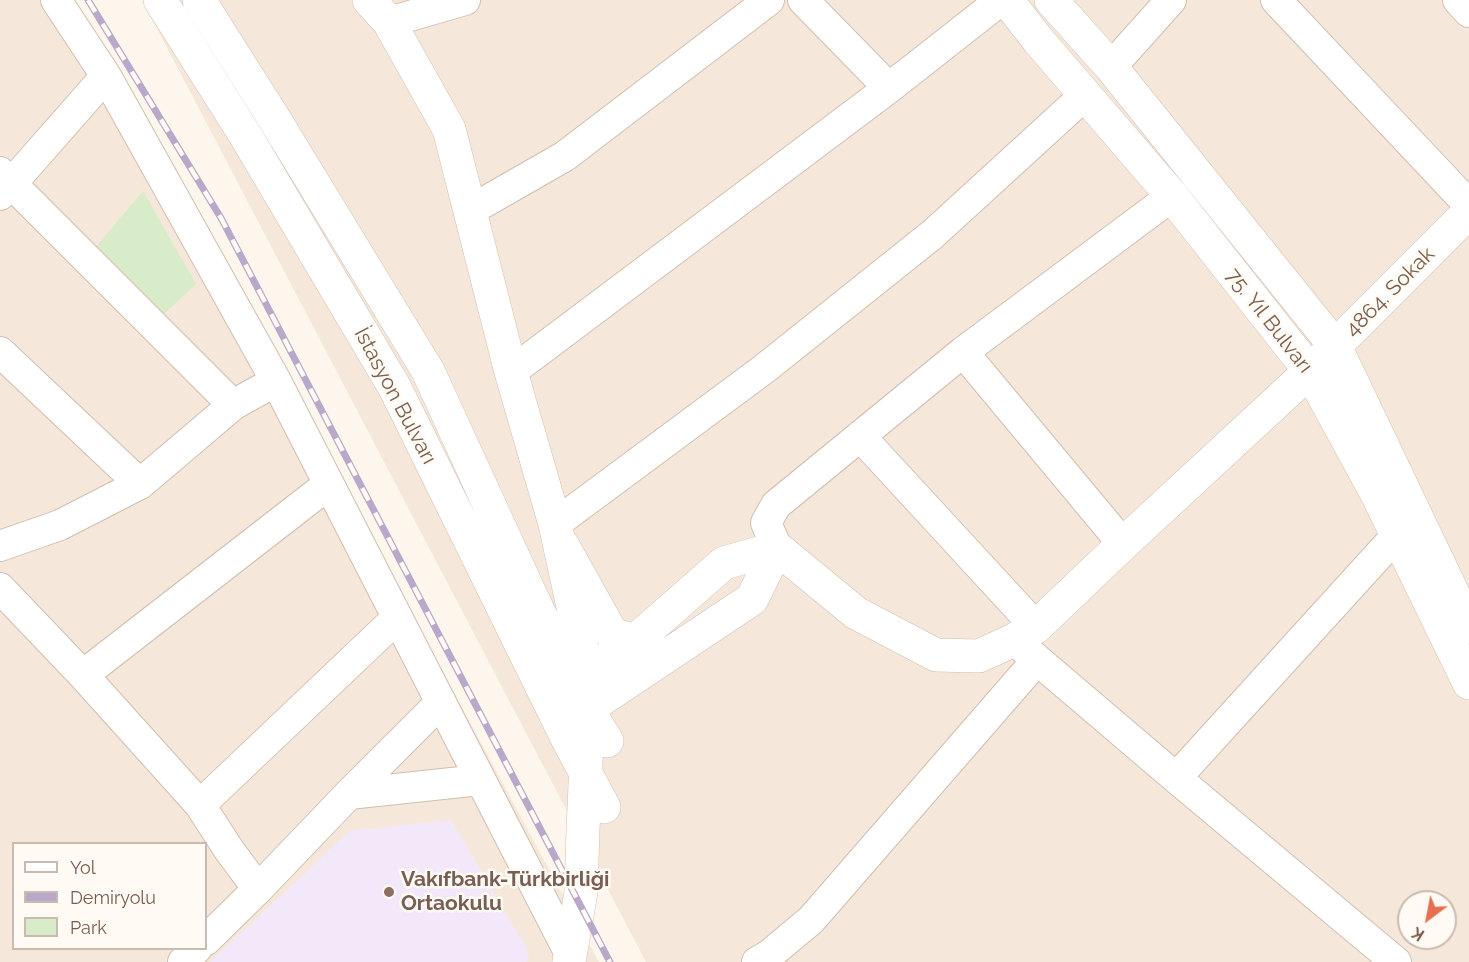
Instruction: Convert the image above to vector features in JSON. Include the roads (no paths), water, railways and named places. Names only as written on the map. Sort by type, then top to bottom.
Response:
[{"type":"street","points":[[56,0],[106,76],[276,381],[569,958]]},
{"type":"street","name":"İstasyon Bulvarı","points":[[160,0],[247,138],[394,388],[604,807]]},
{"type":"street","name":"İstasyon Bulvarı","points":[[199,0],[428,371],[532,600],[598,702],[607,741],[604,807]]},
{"type":"street","points":[[465,0],[379,11],[449,129],[512,372],[557,532],[598,631],[598,702],[586,774],[581,892],[569,958]]},
{"type":"street","points":[[469,211],[565,156],[769,0]]},
{"type":"street","points":[[803,0],[889,88]]},
{"type":"street","points":[[512,372],[889,88],[1001,0]]},
{"type":"street","name":"75. Yıl Bulvarı","points":[[1007,0],[1038,40],[1172,196],[1310,371],[1377,494],[1469,683]]},
{"type":"street","name":"75. Yıl Bulvarı","points":[[1051,0],[1111,67],[1335,346],[1469,627]]},
{"type":"street","points":[[1111,67],[1171,0]]},
{"type":"street","points":[[1276,0],[1469,205]]},
{"type":"street","points":[[1458,0],[1469,12]]},
{"type":"street","points":[[106,76],[4,183],[233,405]]},
{"type":"street","points":[[557,532],[925,241],[1085,95]]},
{"type":"street","points":[[598,702],[752,599],[777,548],[766,523],[776,505],[963,352],[1172,196]]},
{"type":"street","name":"4864. Sokak","points":[[777,548],[856,613],[936,655],[979,656],[1029,642],[1123,544],[1310,371],[1469,212]]},
{"type":"street","points":[[0,352],[140,484]]},
{"type":"street","points":[[963,352],[1123,544]]},
{"type":"street","points":[[0,546],[60,525],[140,484],[233,405],[276,381]]},
{"type":"street","points":[[860,436],[1029,642],[1176,778],[1396,962]]},
{"type":"street","points":[[83,675],[329,484]]},
{"type":"street","points":[[557,532],[612,634],[635,641]]},
{"type":"street","points":[[1176,778],[1397,535]]},
{"type":"street","points":[[597,665],[635,641],[724,563],[777,548]]},
{"type":"street","points":[[0,588],[83,675],[200,806],[258,890]]},
{"type":"street","points":[[200,806],[397,618]]},
{"type":"street","points":[[757,962],[769,955],[811,920],[1029,642]]},
{"type":"street","points":[[207,939],[258,890],[441,702]]},
{"type":"street","points":[[349,794],[480,780]]},
{"type":"street","points":[[581,892],[602,854],[604,807]]},
{"type":"street","points":[[183,962],[195,950]]},
{"type":"railway","points":[[88,0],[221,218],[610,962]]},
{"type":"place","name":"Vakıfbank-Türkbirliği Ortaokulu","points":[[389,892]]}]
